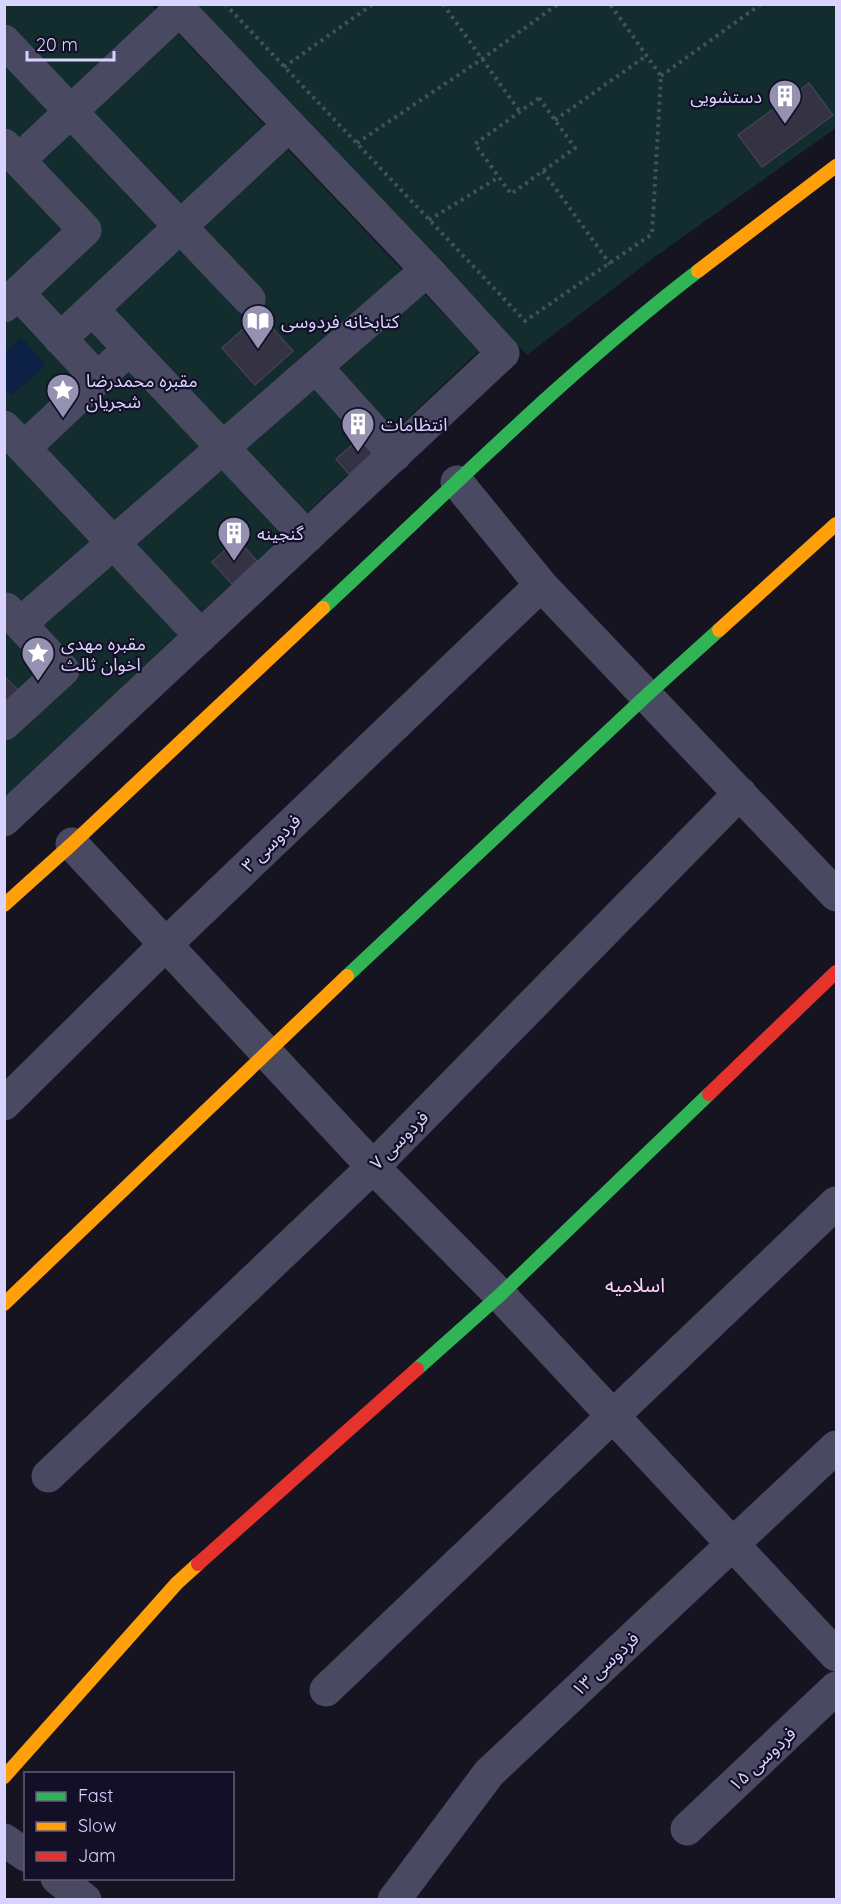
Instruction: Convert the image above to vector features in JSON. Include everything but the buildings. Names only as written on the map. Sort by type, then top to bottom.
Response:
[{"type":"street","points":[[4,820],[503,353],[176,7],[71,111],[12,152],[85,230],[11,299],[60,339],[98,379]]},
{"type":"street","points":[[4,41],[249,299]]},
{"type":"street","points":[[60,339],[288,126]]},
{"type":"street","points":[[4,905],[552,394],[650,308],[837,166]]},
{"type":"street","points":[[4,724],[63,670],[12,616],[114,543],[427,270]]},
{"type":"street","points":[[92,309],[307,537]]},
{"type":"street","points":[[129,349],[98,379],[14,438],[201,636]]},
{"type":"street","points":[[316,367],[395,455]]},
{"type":"street","points":[[457,482],[541,585],[837,895]]},
{"type":"street","points":[[4,1304],[266,1052],[647,695],[837,524]]},
{"type":"street","name":"فردوسی ۳","points":[[4,1104],[166,944],[541,585]]},
{"type":"street","name":"فردوسی ۷","points":[[48,1476],[373,1167],[740,793]]},
{"type":"street","points":[[72,844],[373,1167],[500,1295],[837,1655]]},
{"type":"street","points":[[4,1777],[177,1583],[500,1295],[837,972]]},
{"type":"street","points":[[326,1690],[837,1203]]},
{"type":"street","name":"فردوسی ۱۳","points":[[394,1899],[489,1773],[837,1447]]},
{"type":"street","name":"فردوسی ۱۵","points":[[687,1829],[837,1688]]},
{"type":"street","points":[[4,1840],[24,1854]]},
{"type":"street","points":[[60,1880],[85,1899]]},
{"type":"path","points":[[225,4],[525,321],[652,234],[661,76],[610,4]]},
{"type":"path","points":[[284,66],[373,4]]},
{"type":"path","points":[[443,4],[520,112]]},
{"type":"path","points":[[357,143],[482,59],[558,4]]},
{"type":"path","points":[[661,76],[761,4]]},
{"type":"path","points":[[555,120],[646,56]]},
{"type":"path","points":[[539,98],[555,120],[575,148],[511,194],[475,144],[539,98]]},
{"type":"path","points":[[543,171],[610,264]]},
{"type":"path","points":[[429,220],[499,177]]},
{"type":"green space","points":[[5,5],[151,5],[479,351],[5,797]]},
{"type":"green space","points":[[195,5],[836,5],[836,128],[656,256],[527,355]]},
{"type":"water","points":[[21,337],[46,365],[11,396],[5,389],[5,353]]},
{"type":"traffic: fast","points":[[323,608],[553,392],[698,271]]},
{"type":"traffic: fast","points":[[347,976],[719,630]]},
{"type":"traffic: fast","points":[[417,1369],[500,1295],[709,1094]]},
{"type":"traffic: slow","points":[[698,271],[836,166]]},
{"type":"traffic: slow","points":[[719,630],[836,524]]},
{"type":"traffic: slow","points":[[4,905],[323,608]]},
{"type":"traffic: slow","points":[[4,1304],[347,976]]},
{"type":"traffic: slow","points":[[4,1777],[177,1583],[198,1564]]},
{"type":"traffic: jam","points":[[709,1094],[836,972]]},
{"type":"traffic: jam","points":[[198,1564],[417,1369]]},
{"type":"place","name":"دستشویی","points":[[785,125]]},
{"type":"place","name":"کتابخانه فردوسی","points":[[258,350]]},
{"type":"place","name":"مقبره محمدرضا شجریان","points":[[63,419]]},
{"type":"place","name":"انتظامات","points":[[358,453]]},
{"type":"place","name":"گنجینه","points":[[234,562]]},
{"type":"place","name":"مقبره مهدی اخوان ثالث","points":[[38,682]]},
{"type":"district","name":"اسلامیه","points":[[635,1284]]}]
